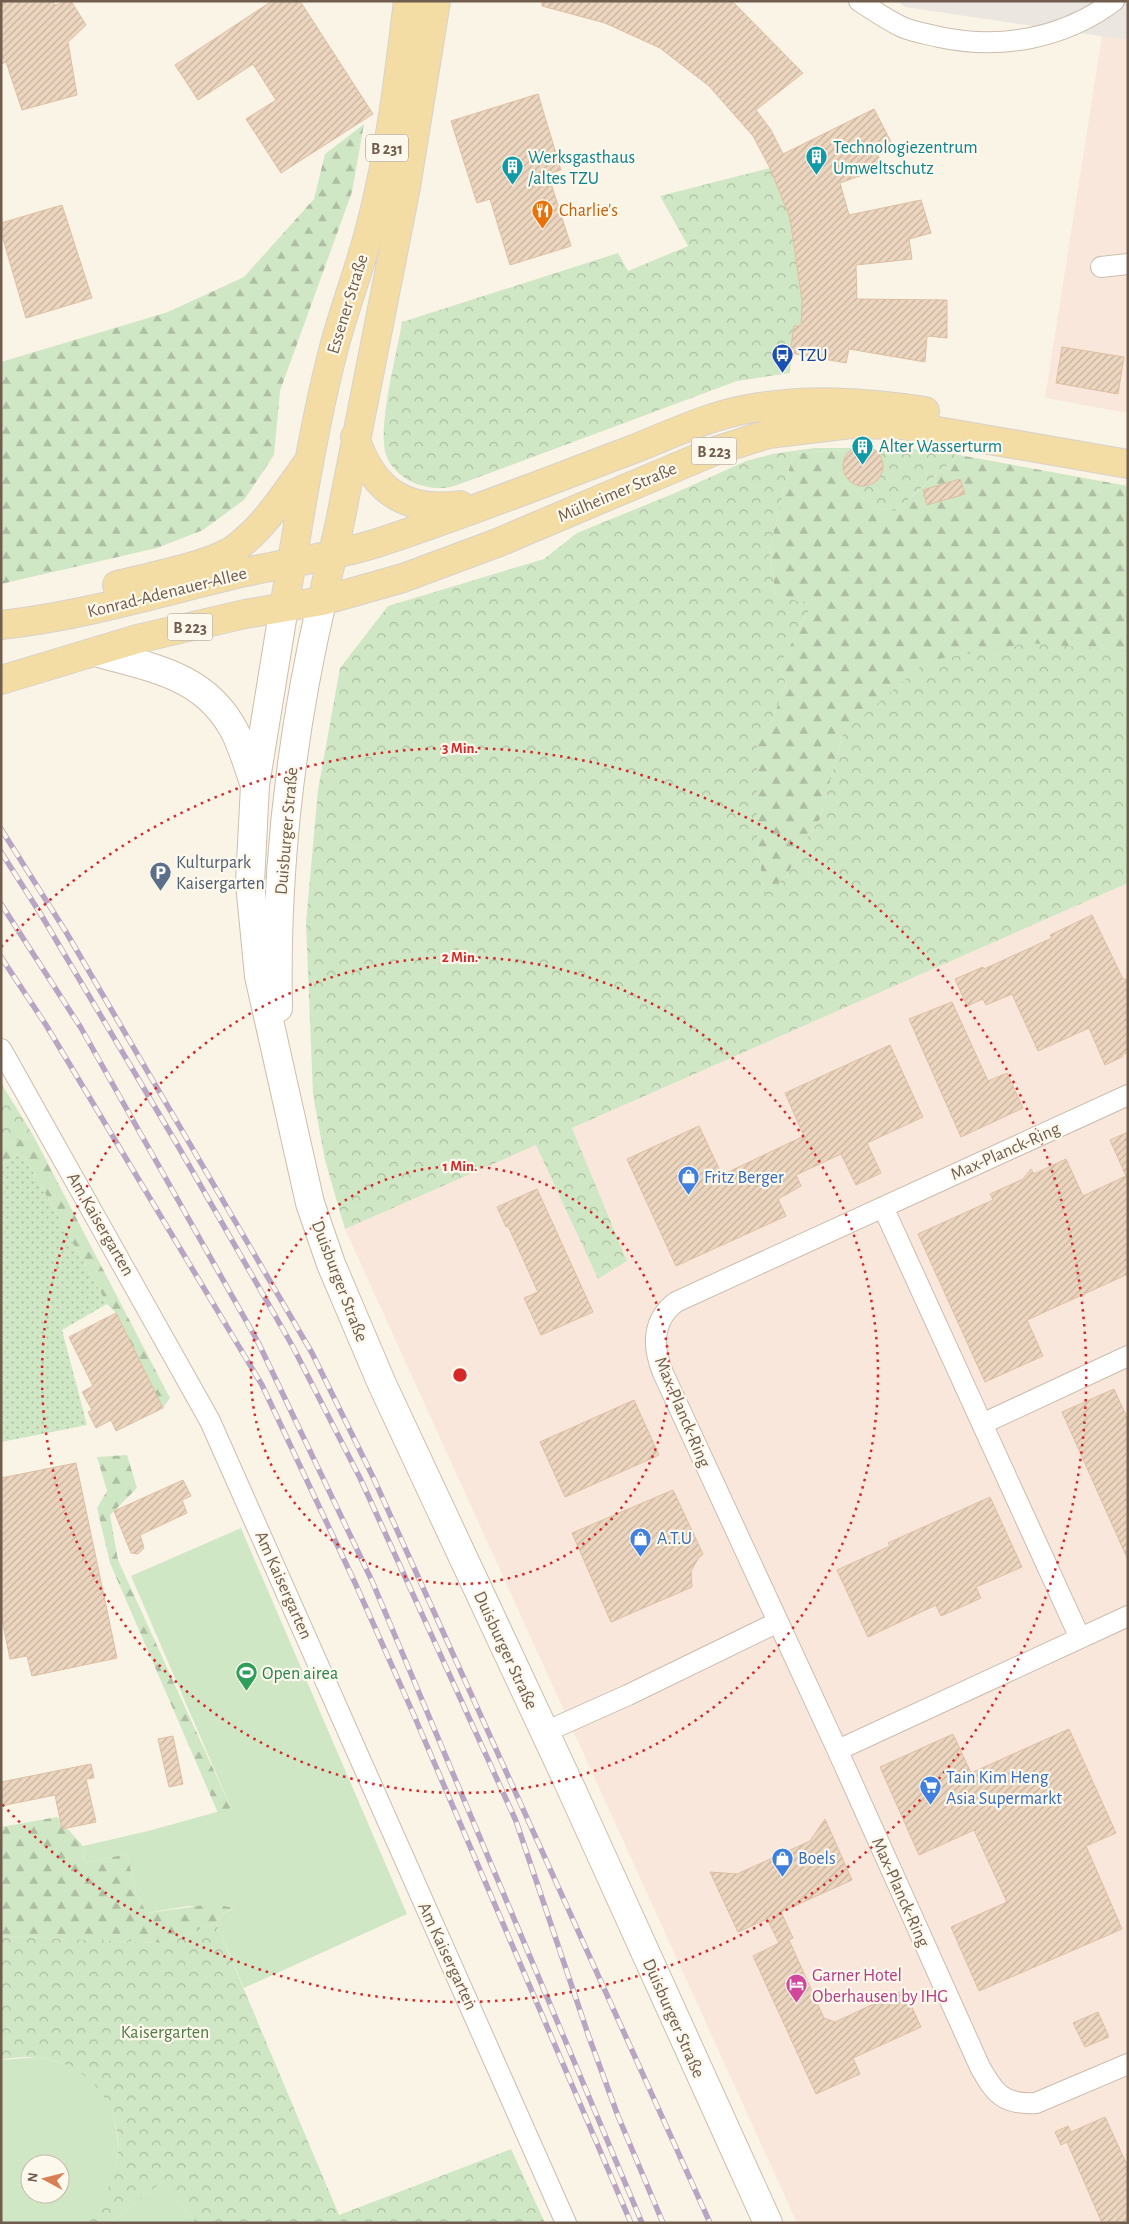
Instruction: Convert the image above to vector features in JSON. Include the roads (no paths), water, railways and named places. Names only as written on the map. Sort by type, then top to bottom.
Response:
[{"type":"main road","name":"Essener Straße","points":[[284,607],[310,460],[332,354],[371,227],[380,187],[400,67],[408,1]]},
{"type":"main road","name":"Essener Straße","points":[[322,600],[333,554],[406,187],[436,1]]},
{"type":"main road","name":"Mülheimer Straße","points":[[333,554],[375,544],[633,449],[686,426],[749,409],[797,402],[874,403],[1128,446]]},
{"type":"main road","name":"Mülheimer Straße","points":[[322,600],[362,590],[436,567],[712,452],[768,434],[863,423],[903,426],[1128,464]]},
{"type":"main road","points":[[355,437],[360,453],[373,476],[385,488],[406,502],[430,507],[496,500]]},
{"type":"main road","points":[[1,625],[48,603],[216,559],[234,550],[261,526],[310,460]]},
{"type":"main road","name":"Konrad-Adenauer-Allee","points":[[1,625],[50,620],[292,562],[333,554]]},
{"type":"main road","name":"B 223","points":[[1,680],[146,637],[322,600]]},
{"type":"main road","name":"Duisburger Straße","points":[[280,1065],[277,966],[287,797],[296,734],[322,600]]},
{"type":"main road","name":"Duisburger Straße","points":[[284,607],[255,785],[250,858],[252,919],[259,976],[303,1176],[321,1237],[382,1384],[545,1732],[768,2223]]},
{"type":"main road","points":[[96,652],[170,672],[202,691],[213,701],[236,733],[255,785]]},
{"type":"street","points":[[859,1],[903,27],[952,40],[998,43],[1029,39],[1063,30],[1101,11],[1114,1]]},
{"type":"street","points":[[1101,267],[1128,264]]},
{"type":"street","name":"Am Kaisergarten","points":[[1,1049],[210,1421],[566,2223]]},
{"type":"street","name":"Max-Planck-Ring","points":[[1128,1095],[676,1302],[663,1314],[656,1330],[656,1348],[663,1373],[838,1750],[980,2068],[995,2090],[1015,2103],[1036,2104],[1128,2064]]},
{"type":"street","points":[[883,1207],[1080,1638]]},
{"type":"street","points":[[982,1424],[1128,1356]]},
{"type":"street","points":[[838,1750],[1128,1616]]},
{"type":"street","points":[[545,1732],[644,1687],[778,1622]]},
{"type":"railway","points":[[1,829],[66,932],[312,1353],[373,1477],[710,2223]]},
{"type":"railway","points":[[1,852],[40,913],[178,1146],[293,1347],[361,1480],[516,1821],[589,2037],[618,2116],[663,2223]]},
{"type":"railway","points":[[1,904],[81,1028],[258,1342],[372,1581],[642,2223]]},
{"type":"railway","points":[[1,957],[46,1025],[262,1385],[356,1585],[413,1713],[631,2223]]},
{"type":"place","name":"Technologiezentrum Umweltschutz","points":[[817,176]]},
{"type":"place","name":"Werksgasthaus /altes TZU","points":[[512,186]]},
{"type":"place","name":"Charlie's","points":[[543,229]]},
{"type":"place","name":"TZU","points":[[782,374]]},
{"type":"place","name":"Alter Wasserturm","points":[[863,465]]},
{"type":"place","name":"Kulturpark Kaisergarten","points":[[160,891]]},
{"type":"place","name":"Fritz Berger","points":[[688,1196]]},
{"type":"place","name":"A.T.U","points":[[641,1557]]},
{"type":"place","name":"Open airea","points":[[246,1692]]},
{"type":"place","name":"Tain Kim Heng Asia Supermarkt","points":[[930,1806]]},
{"type":"place","name":"Boels","points":[[782,1877]]},
{"type":"place","name":"Garner Hotel Oberhausen by IHG","points":[[796,2004]]},
{"type":"park label","name":"Kaisergarten","points":[[165,2032]]}]
